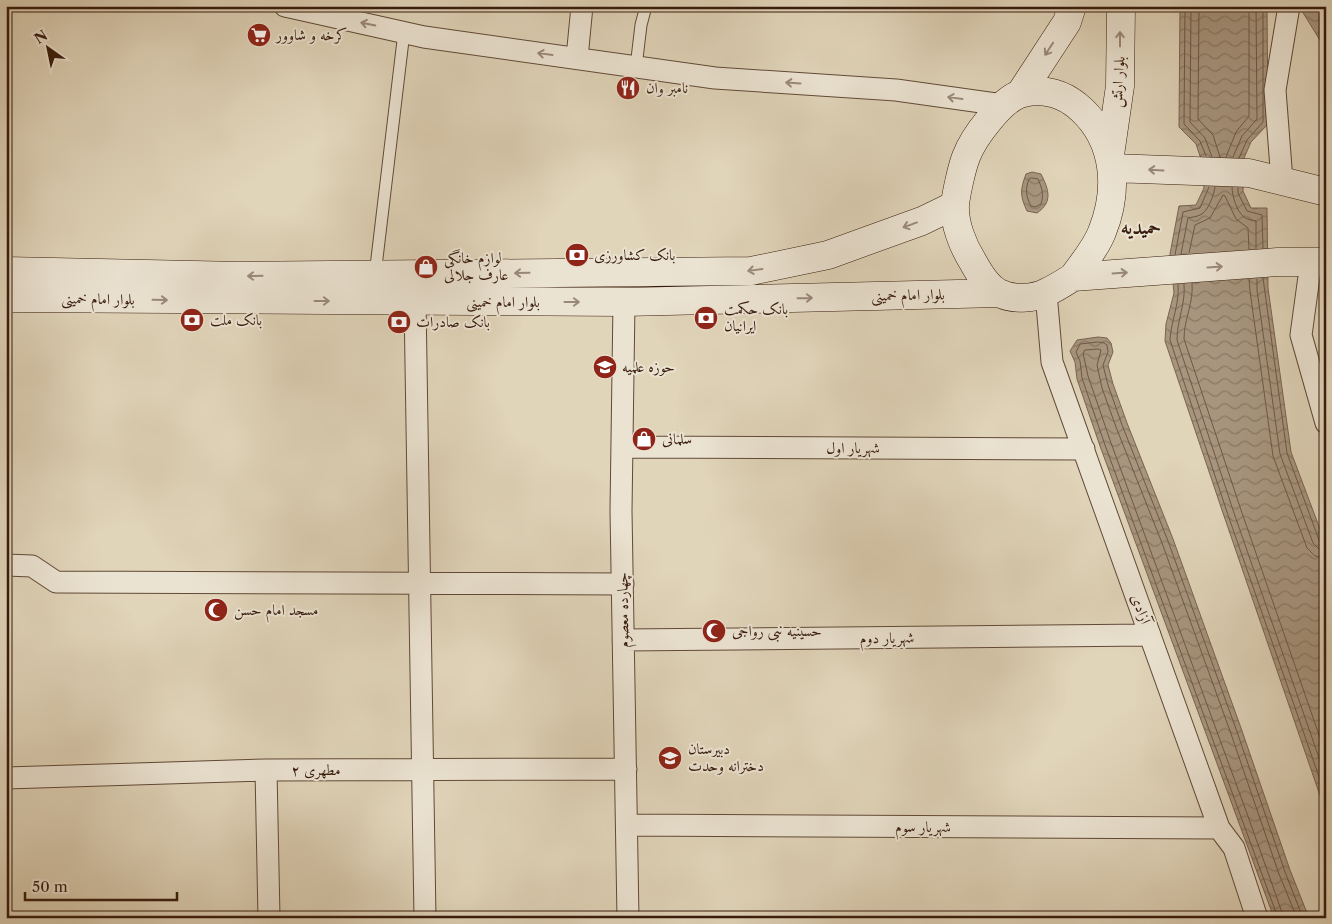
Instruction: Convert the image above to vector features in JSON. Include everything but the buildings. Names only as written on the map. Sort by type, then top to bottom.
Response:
[{"type":"main road","points":[[999,293],[987,283],[968,254],[960,236],[955,205],[966,156],[987,122],[1012,99],[1067,22],[1072,6]]},
{"type":"main road","name":"بلوار ارتش","points":[[1110,162],[1120,86],[1121,6]]},
{"type":"main road","points":[[1012,99],[1037,91],[1051,92],[1066,98],[1092,119],[1103,136],[1110,162],[1112,193],[1102,234],[1073,276],[1046,293]]},
{"type":"main road","points":[[1110,162],[1200,172],[1249,173],[1326,192]]},
{"type":"main road","name":"بلوار امام خمینی","points":[[6,271],[240,276],[752,271],[828,255],[922,221],[955,205]]},
{"type":"main road","points":[[1073,276],[1278,262],[1318,262]]},
{"type":"main road","name":"بلوار امام خمینی","points":[[6,298],[624,302],[999,293],[1016,298],[1029,298],[1046,293]]},
{"type":"street","points":[[285,6],[424,37],[715,78],[1012,99]]},
{"type":"street","points":[[577,58],[582,6]]},
{"type":"street","points":[[1282,181],[1275,90],[1289,6]]},
{"type":"street","points":[[1318,262],[1301,335],[1326,423]]},
{"type":"street","name":"آزادی","points":[[1046,293],[1052,362],[1219,828],[1234,848],[1257,918]]},
{"type":"street","points":[[415,302],[425,918]]},
{"type":"street","name":"چهارده معصوم","points":[[624,302],[621,511],[628,918]]},
{"type":"street","name":"شهریار اول","points":[[623,447],[1084,449]]},
{"type":"street","points":[[6,565],[32,566],[56,582],[622,584]]},
{"type":"street","name":"شهریار دوم","points":[[623,640],[1150,635]]},
{"type":"street","name":"مطهری ۲","points":[[6,778],[266,770],[626,769]]},
{"type":"street","points":[[266,770],[268,918]]},
{"type":"street","name":"شهریار سوم","points":[[627,826],[1219,828]]},
{"type":"lane","points":[[636,67],[641,25],[646,6]]},
{"type":"lane","points":[[375,274],[404,32]]},
{"type":"water","points":[[1180,6],[1267,6],[1268,124],[1251,142],[1244,158],[1243,191],[1251,208],[1267,208],[1268,288],[1291,452],[1326,545],[1326,813],[1165,341],[1166,324],[1174,293],[1170,254],[1179,206],[1196,205],[1204,188],[1201,159],[1196,144],[1179,127]]},
{"type":"water","points":[[1300,6],[1326,6],[1326,50],[1302,11]]},
{"type":"water","points":[[1032,172],[1041,174],[1048,195],[1046,205],[1037,213],[1027,211],[1022,197],[1026,174]]},
{"type":"water","points":[[1098,337],[1107,338],[1111,343],[1113,352],[1108,365],[1113,384],[1173,539],[1290,870],[1309,918],[1274,918],[1100,446],[1077,379],[1075,362],[1070,351],[1077,340]]},
{"type":"place","name":"کرخه و شاوور","points":[[259,35]]},
{"type":"place","name":"نامبر وان","points":[[628,88]]},
{"type":"place","name":"بانک کشاورزی","points":[[577,255]]},
{"type":"place","name":"لوازم خانگی عارف جلالی","points":[[426,267]]},
{"type":"place","name":"بانک حکمت ایرانیان","points":[[706,318]]},
{"type":"place","name":"بانک ملت","points":[[192,320]]},
{"type":"place","name":"بانک صادرات","points":[[399,322]]},
{"type":"place","name":"حوزه علمیه","points":[[605,367]]},
{"type":"place","name":"سلمانی","points":[[644,439]]},
{"type":"place","name":"مسجد امام حسن","points":[[216,610]]},
{"type":"place","name":"حسینیه نبی رواجی","points":[[714,631]]},
{"type":"place","name":"دبیرستان دخترانه وحدت","points":[[670,758]]},
{"type":"district","name":"حمیدیه","points":[[1141,227]]}]
